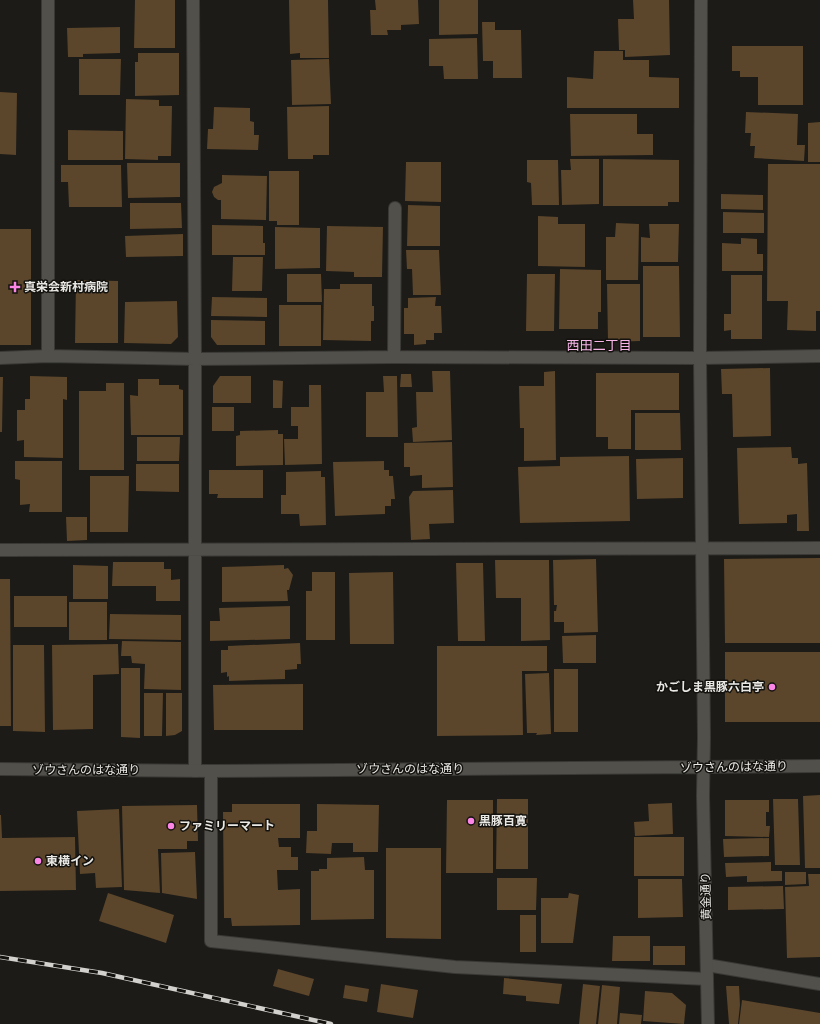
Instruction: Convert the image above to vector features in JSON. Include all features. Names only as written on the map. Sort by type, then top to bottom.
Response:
[{"type":"street","points":[[48,0],[48,356]]},
{"type":"street","points":[[192,0],[195,359],[195,771]]},
{"type":"street","name":"黄金通り","points":[[700,0],[700,358],[708,1024]]},
{"type":"street","points":[[394,357],[395,208]]},
{"type":"street","points":[[0,358],[48,356],[195,359],[394,357],[700,358],[820,356]]},
{"type":"street","points":[[0,550],[820,548]]},
{"type":"street","name":"ゾウさんのはな通り","points":[[0,769],[195,771],[820,766]]},
{"type":"street","points":[[211,770],[211,941],[455,967],[708,979]]},
{"type":"street","points":[[707,965],[820,984]]},
{"type":"building","points":[[135,0],[175,0],[175,48],[134,48]]},
{"type":"building","points":[[289,0],[328,0],[329,58],[300,58],[300,53],[290,54]]},
{"type":"building","points":[[375,0],[418,0],[419,24],[401,25],[401,30],[387,30],[388,35],[371,35],[370,10],[376,10]]},
{"type":"building","points":[[439,0],[478,0],[478,34],[439,35]]},
{"type":"building","points":[[633,0],[669,0],[670,55],[625,57],[625,50],[619,50],[618,19],[634,19]]},
{"type":"building","points":[[482,22],[495,22],[495,30],[521,30],[522,78],[493,78],[493,61],[483,61]]},
{"type":"building","points":[[120,27],[120,53],[83,54],[83,57],[68,57],[67,28]]},
{"type":"building","points":[[477,38],[478,79],[444,79],[443,66],[429,66],[429,39]]},
{"type":"building","points":[[732,46],[803,46],[803,105],[758,105],[758,77],[740,77],[740,71],[732,71]]},
{"type":"building","points":[[594,51],[623,51],[623,60],[649,60],[649,77],[679,78],[679,108],[567,108],[567,77],[593,79]]},
{"type":"building","points":[[138,53],[179,53],[179,95],[135,96],[135,62],[138,62]]},
{"type":"building","points":[[79,59],[121,59],[120,95],[79,95]]},
{"type":"building","points":[[329,59],[331,104],[292,105],[291,60]]},
{"type":"building","points":[[0,92],[17,93],[16,155],[0,154]]},
{"type":"building","points":[[126,99],[159,100],[159,106],[172,106],[171,156],[158,156],[158,160],[125,159]]},
{"type":"building","points":[[329,106],[329,155],[313,155],[313,159],[288,159],[287,107]]},
{"type":"building","points":[[214,107],[250,108],[250,121],[254,122],[254,135],[259,135],[258,150],[207,149],[208,129],[213,129]]},
{"type":"building","points":[[746,112],[798,114],[797,145],[805,145],[804,161],[754,158],[755,146],[750,146],[751,133],[745,133]]},
{"type":"building","points":[[570,114],[637,114],[637,134],[653,134],[653,155],[571,156]]},
{"type":"building","points":[[820,122],[820,162],[808,162],[808,123]]},
{"type":"building","points":[[68,130],[123,131],[123,160],[68,160]]},
{"type":"building","points":[[570,159],[599,159],[599,204],[562,205],[561,170],[571,170]]},
{"type":"building","points":[[603,159],[679,160],[679,202],[668,202],[668,206],[603,206]]},
{"type":"building","points":[[527,160],[558,160],[559,205],[532,205],[531,183],[527,182]]},
{"type":"building","points":[[406,162],[441,162],[441,202],[405,201]]},
{"type":"building","points":[[127,163],[180,163],[180,197],[128,198]]},
{"type":"building","points":[[768,164],[820,164],[820,311],[816,311],[816,331],[787,330],[788,301],[767,301]]},
{"type":"building","points":[[61,165],[121,165],[122,207],[69,207],[68,182],[61,182]]},
{"type":"building","points":[[269,171],[299,171],[299,225],[277,225],[277,221],[269,221]]},
{"type":"building","points":[[222,175],[267,176],[266,220],[221,219],[221,200],[214,197],[212,192],[214,187],[222,183]]},
{"type":"building","points":[[721,194],[763,195],[763,210],[721,209]]},
{"type":"building","points":[[130,203],[181,203],[182,228],[130,229]]},
{"type":"building","points":[[408,205],[440,206],[440,246],[407,246]]},
{"type":"building","points":[[723,212],[764,213],[764,233],[723,233]]},
{"type":"building","points":[[538,216],[558,217],[558,224],[585,224],[585,267],[538,266]]},
{"type":"building","points":[[616,223],[639,224],[638,280],[606,280],[606,237],[615,237]]},
{"type":"building","points":[[649,224],[679,224],[678,262],[641,262],[641,237],[650,238]]},
{"type":"building","points":[[212,225],[263,226],[265,255],[212,255]]},
{"type":"building","points":[[327,226],[383,227],[382,277],[354,277],[354,272],[326,271]]},
{"type":"building","points":[[275,227],[320,228],[320,268],[275,269]]},
{"type":"building","name":"真栄会新村病院","points":[[0,229],[31,229],[31,345],[0,345]]},
{"type":"building","points":[[183,234],[183,256],[126,257],[125,236]]},
{"type":"building","points":[[741,238],[757,239],[757,254],[763,254],[763,271],[722,271],[722,243],[741,244]]},
{"type":"building","points":[[406,250],[439,250],[441,295],[413,295],[412,269],[407,269]]},
{"type":"building","points":[[233,257],[263,257],[262,291],[232,291]]},
{"type":"building","points":[[643,266],[679,266],[680,337],[643,337]]},
{"type":"building","points":[[560,269],[601,270],[601,312],[598,312],[598,329],[559,329]]},
{"type":"building","points":[[287,274],[321,274],[322,302],[287,302]]},
{"type":"building","points":[[527,274],[555,274],[554,331],[526,331]]},
{"type":"building","points":[[731,275],[762,275],[762,339],[731,339],[731,330],[724,331],[724,314],[731,314]]},
{"type":"building","points":[[76,280],[118,281],[118,343],[75,343]]},
{"type":"building","points":[[340,284],[372,284],[374,321],[371,321],[371,341],[323,340],[324,289],[340,289]]},
{"type":"building","points":[[607,284],[640,284],[640,341],[608,342]]},
{"type":"building","points":[[212,297],[267,298],[267,317],[211,316]]},
{"type":"building","points":[[436,297],[435,306],[441,306],[442,333],[434,333],[434,340],[426,340],[426,344],[414,345],[414,334],[404,334],[404,308],[408,308],[408,298]]},
{"type":"building","points":[[177,301],[178,337],[171,344],[124,343],[125,302]]},
{"type":"building","points":[[279,305],[321,305],[321,346],[279,346]]},
{"type":"building","points":[[211,320],[265,321],[265,345],[217,345],[211,337]]},
{"type":"building","points":[[770,368],[771,436],[733,437],[732,394],[722,394],[721,369]]},
{"type":"building","points":[[432,371],[450,371],[452,440],[413,442],[412,428],[417,427],[416,392],[433,392]]},
{"type":"building","points":[[555,371],[556,460],[524,461],[524,428],[520,428],[519,386],[544,386],[544,372]]},
{"type":"building","points":[[596,373],[679,373],[679,410],[631,410],[631,449],[608,449],[608,437],[596,437]]},
{"type":"building","points":[[401,374],[411,374],[412,387],[400,387]]},
{"type":"building","points":[[30,376],[67,377],[67,400],[63,399],[63,458],[24,457],[24,440],[17,441],[17,410],[25,410],[25,399],[30,399]]},
{"type":"building","points":[[220,376],[251,376],[251,403],[213,403],[213,386]]},
{"type":"building","points":[[383,376],[397,376],[398,437],[366,437],[366,392],[384,392]]},
{"type":"building","points":[[0,377],[3,377],[2,432],[0,432]]},
{"type":"building","points":[[138,379],[159,379],[159,385],[179,385],[179,389],[183,390],[183,435],[131,435],[130,395],[138,396]]},
{"type":"building","points":[[273,380],[283,381],[282,408],[273,408]]},
{"type":"building","points":[[106,383],[124,383],[124,470],[79,470],[79,391],[106,391]]},
{"type":"building","points":[[309,385],[321,385],[322,464],[285,465],[284,439],[298,439],[298,426],[291,426],[291,407],[309,407]]},
{"type":"building","points":[[212,407],[234,407],[234,431],[212,431]]},
{"type":"building","points":[[635,413],[680,413],[681,450],[635,450]]},
{"type":"building","points":[[278,430],[278,434],[283,434],[283,465],[236,466],[236,436],[240,435],[240,431]]},
{"type":"building","points":[[137,437],[180,437],[179,461],[137,461]]},
{"type":"building","points":[[452,442],[453,487],[422,488],[422,475],[410,476],[410,467],[404,467],[404,443]]},
{"type":"building","points":[[791,447],[792,458],[798,458],[798,464],[807,463],[809,531],[797,531],[797,514],[787,515],[787,523],[739,524],[737,448]]},
{"type":"building","points":[[629,456],[630,521],[520,523],[518,467],[560,466],[560,457]]},
{"type":"building","points":[[683,458],[683,498],[637,499],[636,459]]},
{"type":"building","points":[[15,461],[62,461],[62,512],[29,512],[30,504],[20,505],[20,480],[15,479]]},
{"type":"building","points":[[384,461],[384,470],[389,470],[389,476],[393,476],[395,499],[391,499],[391,506],[385,506],[385,514],[335,516],[333,462]]},
{"type":"building","points":[[136,464],[179,464],[179,492],[136,491]]},
{"type":"building","points":[[209,470],[263,470],[263,498],[217,498],[218,494],[209,494]]},
{"type":"building","points":[[321,471],[321,477],[325,477],[326,525],[300,526],[299,514],[281,514],[281,495],[286,495],[286,472]]},
{"type":"building","points":[[90,476],[129,476],[128,532],[90,532]]},
{"type":"building","points":[[453,490],[454,523],[429,524],[430,539],[411,540],[409,497],[413,491]]},
{"type":"building","points":[[66,517],[87,517],[87,540],[67,541]]},
{"type":"building","points":[[820,558],[820,643],[725,643],[724,559]]},
{"type":"building","points":[[596,559],[598,632],[564,633],[564,622],[554,622],[554,611],[556,611],[557,605],[554,605],[553,560]]},
{"type":"building","points":[[495,560],[549,560],[550,640],[521,641],[521,598],[496,598]]},
{"type":"building","points":[[113,562],[164,562],[164,569],[171,569],[171,580],[180,579],[180,601],[156,601],[156,586],[112,586]]},
{"type":"building","points":[[456,563],[483,563],[485,641],[458,641]]},
{"type":"building","points":[[73,565],[108,566],[108,599],[73,599]]},
{"type":"building","points":[[284,565],[284,569],[288,568],[293,575],[289,590],[287,590],[288,601],[222,602],[222,567]]},
{"type":"building","points":[[312,572],[335,572],[335,640],[306,640],[306,591],[312,591]]},
{"type":"building","points":[[393,572],[394,644],[350,644],[349,573]]},
{"type":"building","points":[[0,579],[10,579],[11,726],[0,726]]},
{"type":"building","points":[[14,596],[67,596],[67,627],[14,627]]},
{"type":"building","points":[[69,602],[107,602],[107,640],[69,640]]},
{"type":"building","points":[[290,606],[290,639],[210,641],[210,621],[220,621],[219,608]]},
{"type":"building","points":[[110,614],[181,615],[181,640],[109,639]]},
{"type":"building","points":[[596,635],[596,663],[563,663],[562,636]]},
{"type":"building","points":[[122,641],[181,642],[181,690],[144,689],[145,664],[132,663],[131,656],[121,656]]},
{"type":"building","points":[[300,643],[301,664],[297,664],[297,669],[285,670],[285,679],[229,681],[227,672],[221,673],[221,650],[228,650],[228,646]]},
{"type":"building","points":[[118,644],[119,674],[93,675],[93,729],[53,730],[52,645]]},
{"type":"building","points":[[13,645],[44,645],[45,732],[13,731]]},
{"type":"building","points":[[437,646],[547,646],[547,671],[522,671],[523,735],[437,736]]},
{"type":"building","name":"かごしま黒豚六白亭","points":[[725,652],[820,652],[820,722],[725,722]]},
{"type":"building","points":[[121,668],[140,668],[140,738],[121,737]]},
{"type":"building","points":[[554,669],[578,669],[578,732],[554,732]]},
{"type":"building","points":[[549,673],[551,734],[536,735],[537,733],[527,733],[525,674]]},
{"type":"building","points":[[303,684],[303,730],[214,730],[213,685]]},
{"type":"building","points":[[144,693],[163,693],[162,736],[144,736]]},
{"type":"building","points":[[166,693],[182,693],[182,731],[175,735],[166,736]]},
{"type":"building","points":[[820,795],[820,868],[805,868],[803,796]]},
{"type":"building","points":[[497,799],[528,799],[528,869],[496,869]]},
{"type":"building","points":[[773,799],[798,799],[800,865],[775,865]]},
{"type":"building","points":[[447,800],[493,800],[493,873],[446,873]]},
{"type":"building","points":[[725,800],[769,800],[769,812],[766,812],[766,826],[770,826],[769,837],[725,836]]},
{"type":"building","points":[[672,803],[673,834],[635,836],[634,822],[649,821],[648,804]]},
{"type":"building","points":[[232,804],[300,804],[300,838],[278,838],[279,847],[291,847],[291,857],[298,857],[298,870],[277,870],[278,890],[300,889],[300,925],[232,926],[231,918],[224,918],[223,812],[232,812]]},
{"type":"building","points":[[317,804],[379,805],[378,852],[353,852],[353,843],[332,843],[331,854],[306,853],[307,831],[317,831]]},
{"type":"building","points":[[197,805],[198,841],[187,841],[187,849],[158,849],[160,893],[124,890],[122,806]]},
{"type":"building","points":[[119,809],[122,887],[96,888],[95,873],[80,874],[77,811]]},
{"type":"building","name":"東横イン","points":[[0,815],[2,838],[75,837],[76,890],[0,891]]},
{"type":"building","points":[[634,837],[684,837],[684,876],[634,876]]},
{"type":"building","points":[[769,838],[769,856],[724,857],[723,839]]},
{"type":"building","points":[[386,848],[441,848],[441,939],[386,938]]},
{"type":"building","points":[[195,852],[197,899],[162,893],[161,853]]},
{"type":"building","points":[[364,857],[365,870],[374,870],[374,919],[311,920],[311,871],[327,869],[327,858]]},
{"type":"building","points":[[771,862],[771,871],[782,871],[782,881],[747,882],[747,876],[726,877],[725,863]]},
{"type":"building","points":[[785,872],[806,872],[806,884],[785,885]]},
{"type":"building","points":[[808,874],[820,874],[820,957],[787,958],[785,887],[809,886]]},
{"type":"building","points":[[497,878],[537,878],[536,910],[497,910]]},
{"type":"building","points":[[638,879],[682,879],[683,917],[638,918]]},
{"type":"building","points":[[783,886],[784,909],[728,910],[728,887]]},
{"type":"building","points":[[108,893],[174,915],[166,943],[99,921]]},
{"type":"building","points":[[569,893],[579,895],[573,943],[541,943],[541,898],[568,898]]},
{"type":"building","points":[[520,915],[536,915],[536,952],[520,952]]},
{"type":"building","points":[[613,936],[650,936],[650,961],[612,961]]},
{"type":"building","points":[[653,946],[685,946],[685,965],[653,965]]},
{"type":"building","points":[[278,969],[314,979],[309,996],[273,986]]},
{"type":"building","points":[[504,978],[562,984],[559,1004],[526,1001],[526,996],[503,994]]},
{"type":"building","points":[[381,984],[418,990],[413,1018],[377,1012]]},
{"type":"building","points":[[583,984],[600,986],[596,1024],[579,1024]]},
{"type":"building","points":[[345,985],[369,989],[367,1002],[343,998]]},
{"type":"building","points":[[602,985],[620,987],[617,1024],[598,1024]]},
{"type":"building","points":[[726,986],[739,986],[740,1005],[738,1024],[729,1024]]},
{"type":"building","points":[[645,991],[672,993],[686,1005],[684,1024],[643,1021]]},
{"type":"building","points":[[742,1000],[820,1013],[820,1024],[739,1024]]},
{"type":"building","points":[[620,1013],[642,1015],[641,1024],[619,1024]]},
{"type":"railway","points":[[0,957],[102,973],[331,1024]]},
{"type":"place","name":"真栄会新村病院","points":[[15,287]]},
{"type":"place","name":"かごしま黒豚六白亭","points":[[772,687]]},
{"type":"place","name":"黒豚百寛","points":[[471,821]]},
{"type":"place","name":"ファミリーマート","points":[[171,826]]},
{"type":"place","name":"東横イン","points":[[38,861]]},
{"type":"district","name":"西田二丁目","points":[[599,345]]}]
